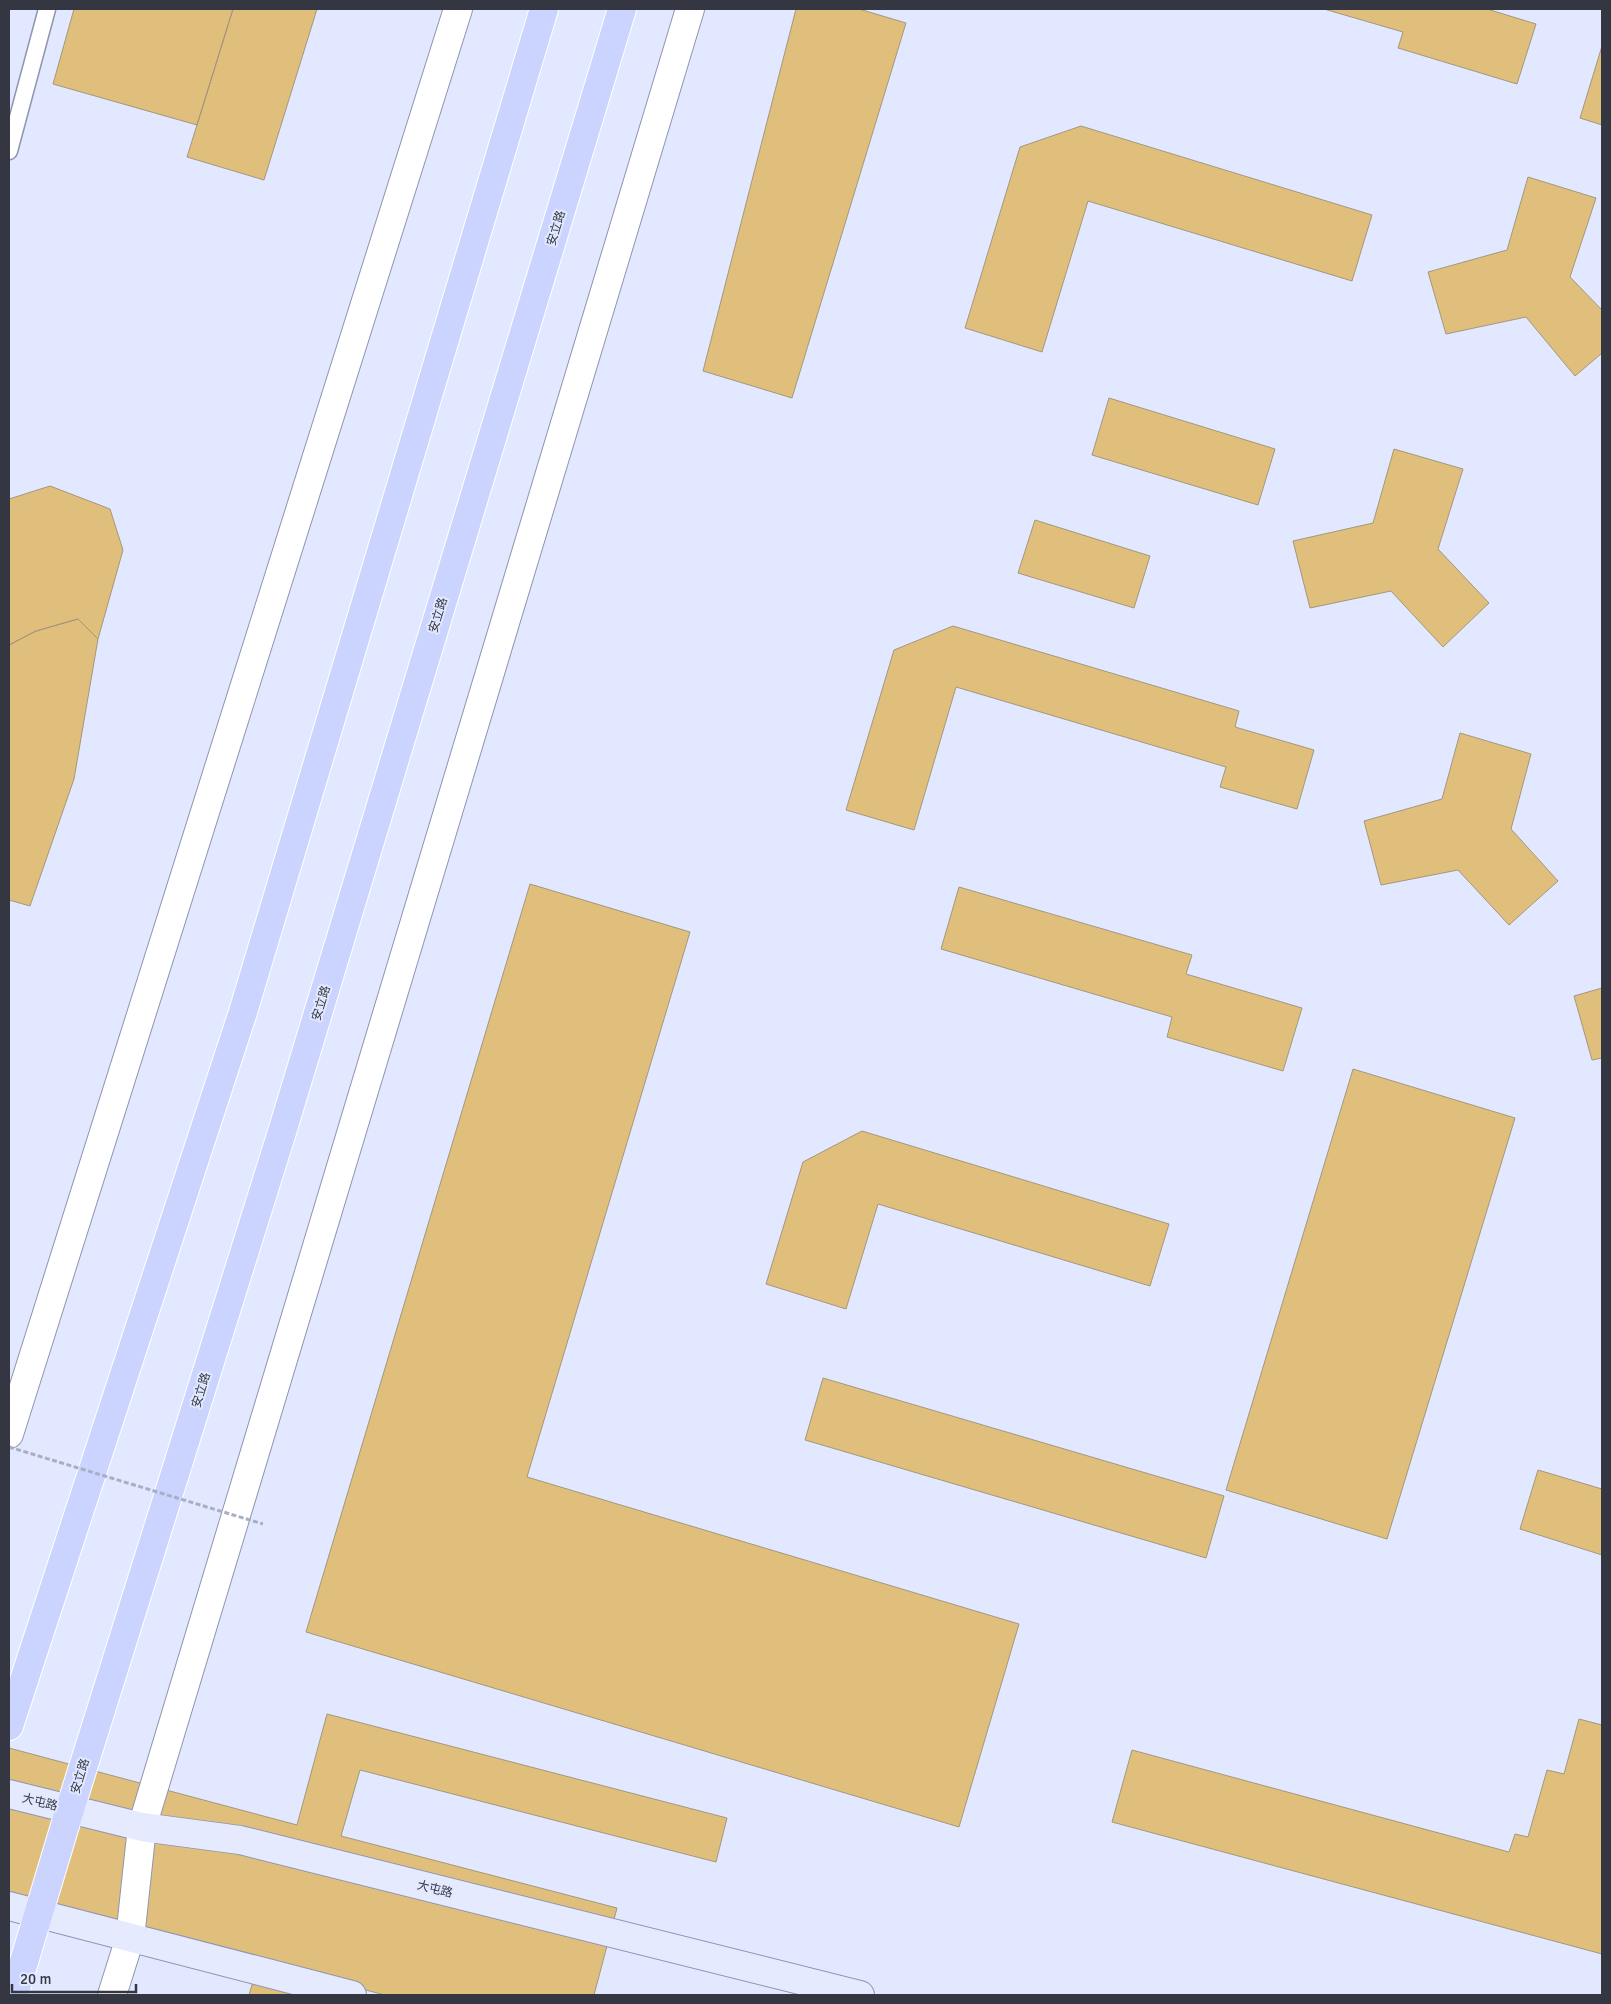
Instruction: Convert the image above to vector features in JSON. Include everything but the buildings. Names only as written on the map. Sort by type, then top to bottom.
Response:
[{"type":"main road","points":[[9,1726],[243,1012],[544,9]]},
{"type":"main road","name":"安立路","points":[[14,1995],[70,1809],[279,1142],[622,9]]},
{"type":"main road","name":"大屯路","points":[[9,1794],[142,1827],[240,1840],[860,1995]]},
{"type":"main road","points":[[9,1906],[352,1995]]},
{"type":"street","points":[[9,1434],[458,9]]},
{"type":"street","points":[[112,1995],[130,1938],[142,1827],[690,9]]},
{"type":"lane","points":[[9,151],[47,9]]},
{"type":"path","points":[[9,1447],[263,1524]]}]
